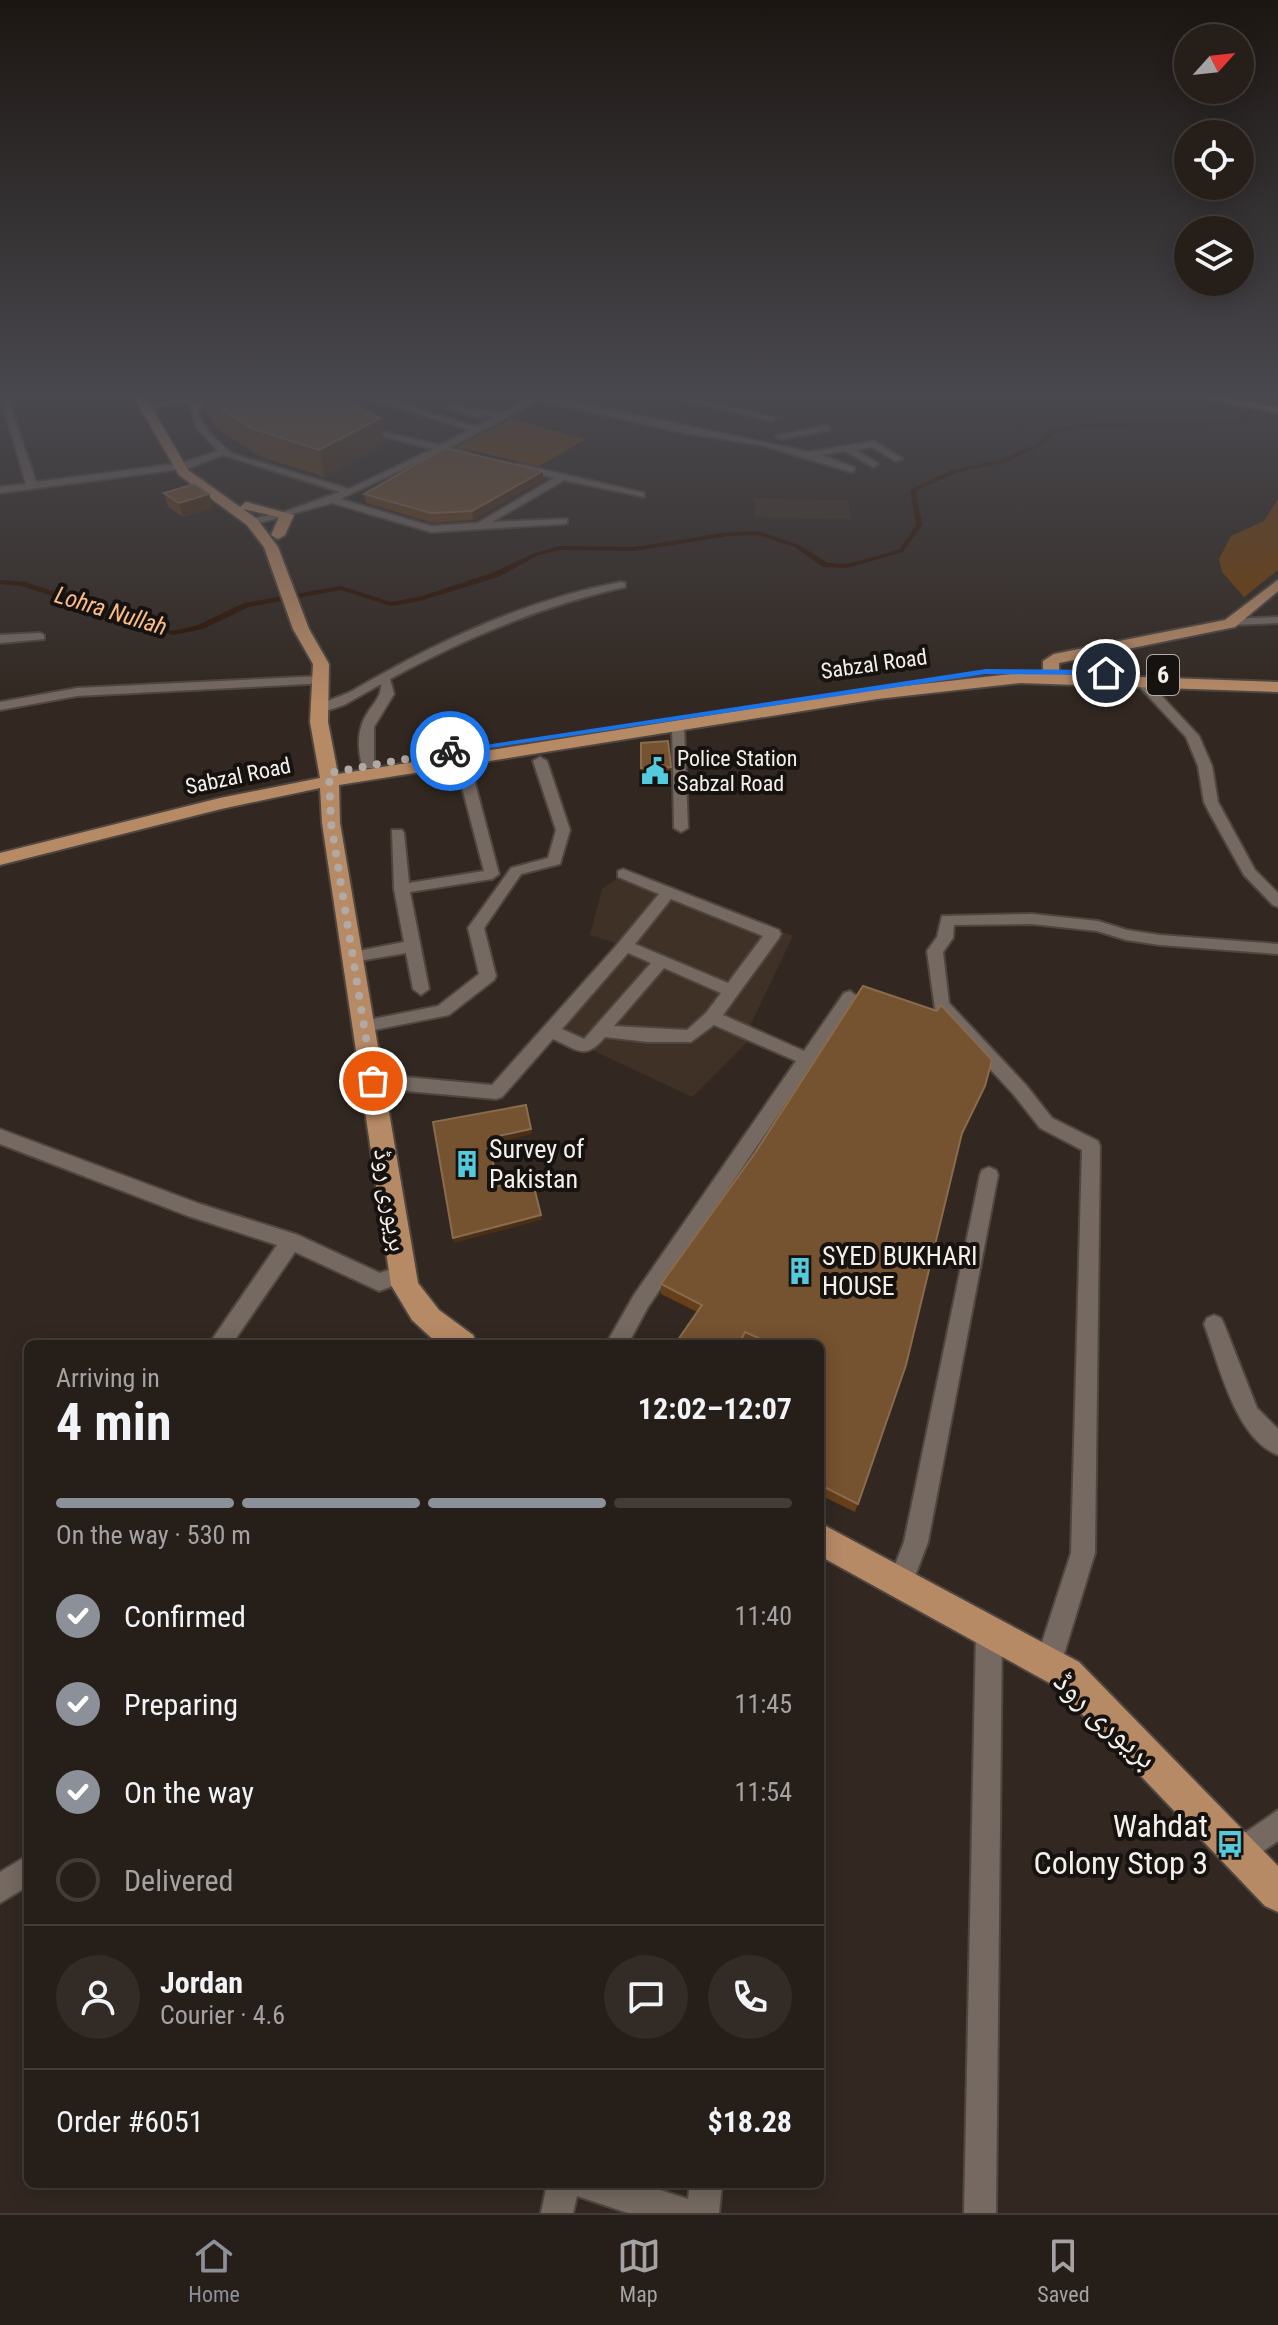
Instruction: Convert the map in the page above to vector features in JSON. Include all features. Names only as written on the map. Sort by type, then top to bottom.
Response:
[{"type":"main road","points":[[229,497],[278,535],[290,577]]},
{"type":"main road","points":[[233,497],[259,520],[290,577]]},
{"type":"main road","points":[[246,506],[287,515],[278,535]]},
{"type":"main road","name":"بریوری روڈ","points":[[290,577],[323,680],[319,722],[329,777],[331,823],[405,1285],[417,1308],[449,1340]]},
{"type":"main road","name":"Sabzal Road","points":[[1050,674],[1051,661],[1060,657],[1218,628],[1233,622],[1278,584]]},
{"type":"main road","name":"Sabzal Road","points":[[0,849],[222,794],[986,672],[1050,674]]},
{"type":"main road","name":"Sabzal Road","points":[[0,859],[369,765],[649,726],[678,725],[988,679],[1050,674]]},
{"type":"main road","name":"6","points":[[1050,674],[1278,680]]},
{"type":"main road","name":"6","points":[[1050,674],[1278,687]]},
{"type":"main road","name":"بریوری روڈ","points":[[824,1541],[1067,1674],[1278,1893]]},
{"type":"street","points":[[259,520],[287,515],[332,497]]},
{"type":"street","points":[[349,497],[431,529],[563,521]]},
{"type":"street","points":[[477,526],[527,497]]},
{"type":"street","points":[[320,709],[335,705],[382,677],[486,626],[576,593],[621,585]]},
{"type":"street","points":[[1233,622],[1278,620]]},
{"type":"street","points":[[0,639],[40,637]]},
{"type":"street","points":[[369,765],[363,745],[373,711],[388,694],[387,683],[382,677]]},
{"type":"street","points":[[0,706],[77,692],[323,680]]},
{"type":"street","points":[[1141,681],[1192,736],[1205,766],[1211,802],[1217,814],[1249,872],[1278,902]]},
{"type":"street","points":[[678,725],[681,828]]},
{"type":"street","points":[[364,1026],[443,1011],[488,976],[476,928],[516,871],[555,861],[563,830],[540,761]]},
{"type":"street","points":[[402,889],[492,874],[464,768]]},
{"type":"street","points":[[397,833],[402,889],[421,989]]},
{"type":"street","points":[[601,1031],[691,1036],[712,1017],[773,934],[623,874]]},
{"type":"street","points":[[373,1081],[496,1092],[626,946],[668,893]]},
{"type":"street","points":[[1048,1664],[1083,1553],[1091,1146],[1046,1123],[1020,1090],[941,1005],[935,951],[945,938],[947,920],[1032,919],[1098,926],[1126,935],[1160,940],[1278,949]]},
{"type":"street","points":[[353,957],[413,946]]},
{"type":"street","points":[[626,946],[730,990]]},
{"type":"street","points":[[550,1031],[587,1047],[661,961]]},
{"type":"street","points":[[619,1340],[641,1301],[850,997]]},
{"type":"street","points":[[712,1017],[807,1059]]},
{"type":"street","points":[[0,1136],[195,1210],[291,1241],[379,1282],[403,1274]]},
{"type":"street","points":[[900,1583],[916,1542],[989,1175]]},
{"type":"street","points":[[223,1340],[291,1241]]},
{"type":"street","points":[[1214,1324],[1249,1415],[1278,1444]]},
{"type":"street","points":[[980,2213],[989,1632]]},
{"type":"street","points":[[1240,1853],[1278,1824]]},
{"type":"street","points":[[0,1889],[24,1872]]},
{"type":"street","points":[[557,2213],[562,2188]]},
{"type":"street","points":[[599,2188],[683,2213]]},
{"type":"street","points":[[703,2213],[706,2188]]},
{"type":"shaded area","points":[[754,499],[848,500],[851,519],[755,517]]},
{"type":"shaded area","points":[[1278,499],[1278,570],[1244,597],[1222,572],[1219,559],[1231,536],[1264,521]]},
{"type":"shaded area","points":[[623,874],[793,936],[746,1034],[750,1039],[692,1097],[556,1033],[625,946],[590,935],[602,889]]},
{"type":"building","points":[[170,497],[198,497],[179,503]]},
{"type":"building","points":[[376,497],[496,497],[472,511],[431,513]]},
{"type":"building","points":[[668,741],[671,767],[641,768],[641,743]]},
{"type":"building","name":"SYED BUKHARI HOUSE","points":[[863,986],[937,1011],[941,1005],[992,1060],[985,1086],[962,1133],[906,1365],[858,1504],[824,1487],[824,1340],[763,1340],[745,1332],[741,1340],[678,1340],[702,1305],[661,1284],[755,1153]]},
{"type":"building","name":"Survey of Pakistan","points":[[526,1105],[531,1129],[489,1138],[497,1186],[532,1179],[541,1215],[453,1238],[433,1122]]},
{"type":"waterway","name":"Lohra Nullah","points":[[0,582],[22,584],[173,633],[200,627],[247,605],[341,588],[391,604],[420,599],[495,575],[537,554],[560,548],[634,549],[729,534],[758,533],[797,546],[826,565],[847,566],[901,551],[919,525],[914,497]]},
{"type":"way so far","points":[[373,1081],[331,823],[329,773],[450,751]]},
{"type":"place","name":"Police Station Sabzal Road","points":[[655,771]]},
{"type":"place","name":"Survey of Pakistan","points":[[467,1164]]},
{"type":"place","name":"SYED BUKHARI HOUSE","points":[[800,1271]]},
{"type":"place","name":"Wahdat Colony Stop 3","points":[[1230,1844]]},
{"type":"route","points":[[450,751],[986,672],[1106,673]]}]
